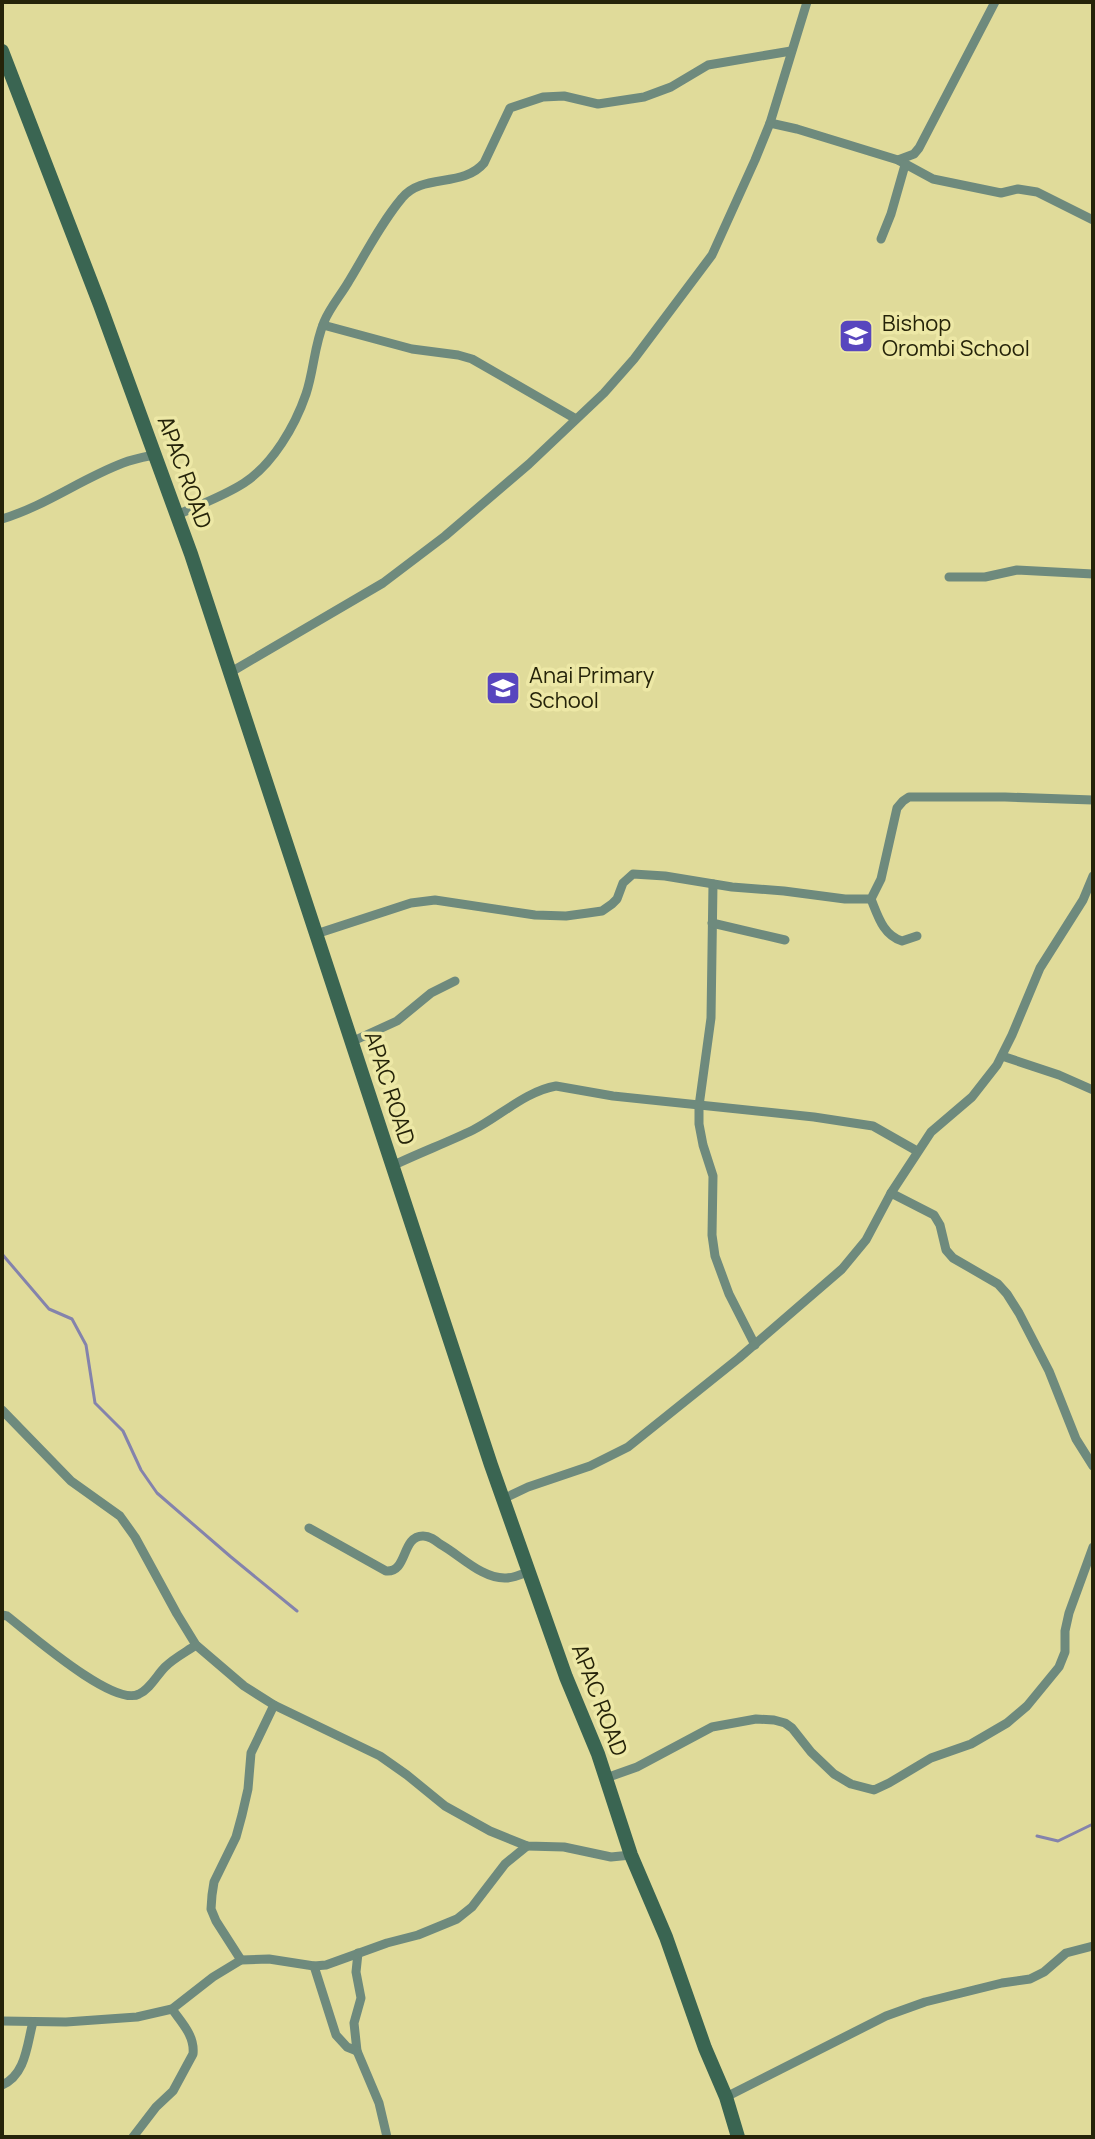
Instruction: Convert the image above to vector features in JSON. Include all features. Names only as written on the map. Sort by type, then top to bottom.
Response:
[{"type":"main road","name":"APAC ROAD","points":[[2,51],[177,515],[503,1499],[566,1677],[598,1754],[631,1855],[666,1937],[738,2137]]},
{"type":"street","points":[[231,672],[383,583],[497,492],[604,393],[634,359],[712,255],[770,123],[807,2]]},
{"type":"street","points":[[881,239],[896,197],[902,162],[919,148],[995,2]]},
{"type":"street","points":[[177,515],[243,484],[281,444],[307,392],[323,325],[389,213],[412,187],[467,175],[480,168],[513,105],[543,97],[564,96],[598,104],[644,97],[671,87],[708,65],[791,51]]},
{"type":"street","points":[[770,123],[902,162],[933,179],[993,192],[1008,193],[1018,189],[1037,192],[1093,220]]},
{"type":"street","points":[[323,325],[412,349],[465,357],[483,364],[576,419]]},
{"type":"street","points":[[2,519],[27,511],[126,461],[154,455]]},
{"type":"street","points":[[949,577],[985,577],[1027,569],[1093,574]]},
{"type":"street","points":[[917,936],[902,941],[889,934],[871,899],[881,879],[897,808],[903,801],[909,797],[1093,800]]},
{"type":"street","points":[[316,934],[411,903],[435,900],[535,915],[566,916],[602,911],[617,899],[623,883],[633,874],[845,899],[871,899]]},
{"type":"street","points":[[503,1499],[628,1447],[755,1345],[853,1258],[917,1151],[942,1121],[972,1097],[1002,1056],[1040,968],[1083,900],[1093,876]]},
{"type":"street","points":[[713,884],[711,1018],[699,1106],[703,1145],[713,1176],[712,1235],[715,1256],[729,1294],[755,1345]]},
{"type":"street","points":[[712,923],[785,940]]},
{"type":"street","points":[[351,1042],[397,1021],[431,993],[455,981]]},
{"type":"street","points":[[1002,1056],[1093,1090]]},
{"type":"street","points":[[392,1166],[475,1128],[511,1105],[549,1087],[873,1126],[917,1151]]},
{"type":"street","points":[[891,1193],[934,1215],[940,1225],[946,1250],[953,1258],[998,1284],[1007,1294],[1049,1371],[1070,1428],[1093,1466]]},
{"type":"street","points":[[2,1410],[71,1481],[120,1516],[196,1645],[244,1686],[274,1705],[380,1756],[445,1806],[490,1831],[527,1846],[564,1847],[611,1857],[631,1855]]},
{"type":"street","points":[[309,1528],[391,1572],[397,1569],[410,1543],[422,1536],[430,1537],[484,1572],[498,1577],[506,1578],[530,1571]]},
{"type":"street","points":[[606,1778],[637,1767],[712,1727],[756,1719],[785,1723],[834,1774],[851,1784],[874,1790],[889,1783],[931,1758],[971,1744],[1007,1723],[1027,1706],[1059,1667],[1065,1652],[1069,1613],[1093,1547]]},
{"type":"street","points":[[2,1615],[74,1669],[130,1696],[139,1695],[166,1666],[196,1645]]},
{"type":"street","points":[[241,1960],[216,1921],[211,1909],[212,1895],[214,1882],[236,1837],[248,1789],[251,1753],[274,1705]]},
{"type":"street","points":[[2,2021],[137,2017],[172,2009],[241,1960],[269,1959],[314,1966],[333,1963],[418,1935],[457,1919],[472,1907],[505,1864],[527,1846]]},
{"type":"street","points":[[726,2097],[886,2016],[925,2002],[1030,1979],[1044,1972],[1066,1953],[1093,1946]]},
{"type":"street","points":[[358,1953],[356,1972],[361,1998],[354,2023],[357,2051],[379,2103],[387,2137]]},
{"type":"street","points":[[314,1966],[336,2035],[347,2047],[357,2051]]},
{"type":"street","points":[[133,2137],[173,2091],[193,2054],[189,2033],[172,2009]]},
{"type":"street","points":[[2,2085],[12,2080],[19,2071],[33,2022]]},
{"type":"waterway","points":[[2,1254],[49,1309],[72,1319],[86,1345],[95,1403],[123,1431],[141,1470],[157,1493],[297,1611]]},
{"type":"waterway","points":[[1037,1836],[1058,1841],[1093,1824]]},
{"type":"place","name":"Bishop Orombi School","points":[[856,336]]},
{"type":"place","name":"Anai Primary School","points":[[503,688]]}]
